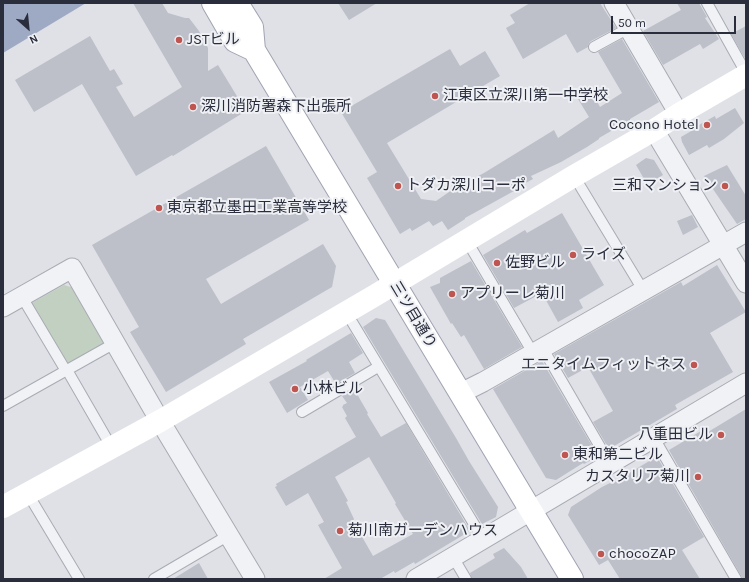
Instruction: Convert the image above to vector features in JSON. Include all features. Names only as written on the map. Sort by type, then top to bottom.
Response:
[{"type":"street","points":[[213,3],[236,41],[254,50]]},
{"type":"street","name":"三ツ目通り","points":[[238,3],[252,28],[254,50],[572,579]]},
{"type":"street","points":[[614,3],[679,114]]},
{"type":"street","points":[[3,507],[160,421],[467,241],[746,74]]},
{"type":"street","points":[[654,130],[746,283]]},
{"type":"street","points":[[461,393],[483,382],[746,232]]},
{"type":"street","points":[[3,307],[72,268],[160,421],[255,579]]},
{"type":"street","points":[[416,579],[746,383]]},
{"type":"lane","points":[[707,3],[746,74]]},
{"type":"lane","points":[[594,47],[628,28]]},
{"type":"lane","points":[[574,176],[643,290]]},
{"type":"lane","points":[[467,241],[610,464]]},
{"type":"lane","points":[[22,296],[112,448]]},
{"type":"lane","points":[[346,312],[483,539]]},
{"type":"lane","points":[[3,406],[115,343]]},
{"type":"lane","points":[[302,412],[378,367]]},
{"type":"lane","points":[[654,438],[736,579]]},
{"type":"lane","points":[[28,494],[79,579]]},
{"type":"lane","points":[[154,579],[229,535]]},
{"type":"lane","points":[[453,557],[466,579]]},
{"type":"green space","points":[[64,285],[74,288],[106,342],[65,365],[30,304]]},
{"type":"water","points":[[3,3],[86,3],[3,53]]},
{"type":"building","points":[[133,3],[162,3],[168,13],[189,18],[199,31],[208,48],[208,71],[218,65],[246,111],[173,156],[172,155],[136,176],[82,84],[34,112],[15,80],[90,36],[110,71],[114,69],[123,84],[116,87],[134,117],[182,87]]},
{"type":"building","points":[[338,3],[377,3],[349,20]]},
{"type":"building","points":[[530,3],[600,3],[616,28],[591,41],[588,47],[577,53],[566,34],[523,59],[506,28],[515,23],[510,15]]},
{"type":"building","points":[[677,3],[699,3],[707,17],[705,18],[719,39],[703,49],[700,44],[663,65],[643,31],[681,10]]},
{"type":"building","points":[[746,26],[746,60],[731,34]]},
{"type":"building","points":[[622,39],[659,102],[599,138],[587,147],[561,162],[531,176],[533,179],[522,185],[523,186],[465,218],[448,230],[442,221],[433,226],[429,221],[412,231],[410,228],[400,234],[367,178],[377,172],[341,112],[450,49],[460,66],[485,51],[500,76],[387,143],[421,199],[436,201],[554,130],[558,138],[589,117],[578,99],[591,91],[600,107],[622,93],[598,52]]},
{"type":"building","points":[[735,108],[744,123],[724,139],[709,148],[707,145],[689,155],[681,137],[715,116],[716,119]]},
{"type":"building","points":[[266,146],[309,220],[206,279],[221,304],[323,244],[336,266],[332,287],[243,339],[246,344],[166,392],[130,332],[139,327],[92,245]]},
{"type":"building","points":[[646,158],[654,160],[663,175],[647,184],[636,165]]},
{"type":"building","name":"三和マンション","points":[[727,165],[746,196],[746,219],[737,224],[704,176]]},
{"type":"building","points":[[562,213],[604,285],[579,300],[583,308],[558,322],[542,293],[514,308],[483,255],[525,230],[527,233]]},
{"type":"building","points":[[692,215],[698,227],[683,235],[677,221]]},
{"type":"building","points":[[471,261],[522,347],[484,369],[464,335],[461,337],[452,323],[451,324],[430,287],[440,283],[440,278]]},
{"type":"building","points":[[717,265],[746,312],[710,333],[733,372],[675,405],[677,409],[609,449],[593,422],[613,411],[588,367],[568,378],[554,354],[681,282],[683,286]]},
{"type":"building","points":[[376,318],[385,320],[498,507],[496,517],[482,524],[363,327]]},
{"type":"building","points":[[351,333],[363,353],[349,362],[355,373],[336,384],[328,371],[300,387],[308,400],[287,413],[269,382],[307,361],[306,360]]},
{"type":"building","points":[[542,361],[598,456],[584,464],[583,463],[556,480],[546,478],[493,389]]},
{"type":"building","points":[[354,389],[381,437],[406,423],[470,531],[415,564],[414,562],[395,573],[394,571],[380,579],[324,579],[342,568],[318,525],[324,522],[308,493],[286,506],[275,487],[277,486],[276,484],[356,437],[345,418],[347,416],[342,407],[347,403],[342,396]],"holes":[[[369,457],[396,503],[395,504],[413,534],[373,556],[353,521],[354,519],[346,502],[348,501],[335,477]]]},
{"type":"building","points":[[746,409],[746,579],[743,579],[669,450],[701,431],[703,435]]},
{"type":"building","points":[[656,457],[704,537],[682,550],[700,579],[620,579],[608,560],[599,565],[568,515],[571,507],[602,487],[610,483],[611,484]]},
{"type":"building","points":[[504,548],[521,567],[528,579],[472,579],[470,573],[495,558],[493,554]]},
{"type":"building","points":[[199,563],[208,579],[173,579]]},
{"type":"place","name":"JSTビル","points":[[179,40]]},
{"type":"place","name":"江東区立深川第一中学校","points":[[435,96]]},
{"type":"place","name":"深川消防署森下出張所","points":[[193,107]]},
{"type":"place","name":"Cocono Hotel","points":[[707,125]]},
{"type":"place","name":"トダカ深川コーポ","points":[[398,186]]},
{"type":"place","name":"三和マンション","points":[[725,186]]},
{"type":"place","name":"東京都立墨田工業高等学校","points":[[159,208]]},
{"type":"place","name":"ライズ","points":[[573,255]]},
{"type":"place","name":"佐野ビル","points":[[497,263]]},
{"type":"place","name":"アプリーレ菊川","points":[[452,294]]},
{"type":"place","name":"エニタイムフィットネス","points":[[694,365]]},
{"type":"place","name":"小林ビル","points":[[295,389]]},
{"type":"place","name":"八重田ビル","points":[[721,435]]},
{"type":"place","name":"東和第二ビル","points":[[565,455]]},
{"type":"place","name":"カスタリア菊川","points":[[698,477]]},
{"type":"place","name":"菊川南ガーデンハウス","points":[[340,531]]},
{"type":"place","name":"chocoZAP","points":[[601,554]]}]
